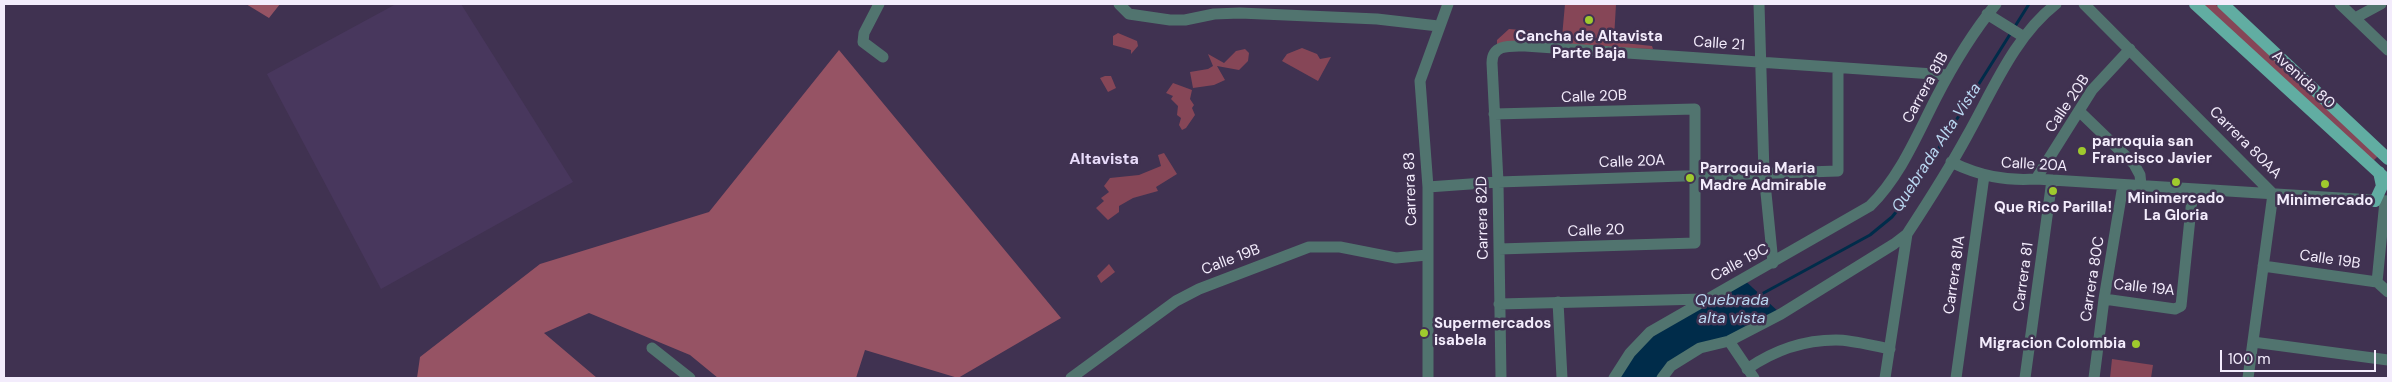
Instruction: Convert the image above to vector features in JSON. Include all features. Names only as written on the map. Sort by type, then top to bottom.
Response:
[{"type":"main road","name":"Avenida 80","points":[[2195,4],[2384,176]]},
{"type":"main road","name":"Avenida 80","points":[[2223,4],[2388,159]]},
{"type":"main road","points":[[2383,201],[2382,186],[2384,176]]},
{"type":"street","points":[[879,4],[864,33],[863,42],[883,57]]},
{"type":"street","points":[[1119,4],[1129,14],[1170,20],[1185,20],[1238,8],[1377,19],[1438,26]]},
{"type":"street","name":"Carrera 83","points":[[1428,378],[1428,187],[1420,81],[1438,26],[1448,4]]},
{"type":"street","points":[[1759,4],[1764,173],[1772,262]]},
{"type":"street","name":"Carrera 81B","points":[[1885,189],[1914,143],[1948,75],[1996,4]]},
{"type":"street","points":[[1662,378],[1672,366],[1700,348],[1729,341],[1796,304],[1894,244],[1907,234],[1951,162],[2020,39],[2042,15],[2056,4]]},
{"type":"street","name":"Carrera 80AA","points":[[2084,4],[2273,194],[2248,378]]},
{"type":"street","points":[[2340,4],[2388,50]]},
{"type":"street","points":[[2355,18],[2381,4]]},
{"type":"street","points":[[1987,19],[2020,39]]},
{"type":"street","name":"Calle 21","points":[[1492,57],[1502,47],[1524,46],[1948,75]]},
{"type":"street","name":"Calle 20B","points":[[2036,179],[2092,90],[2130,49]]},
{"type":"street","name":"Carrera 82D","points":[[1492,57],[1498,182],[1502,378]]},
{"type":"street","name":"Calle 20A","points":[[1428,187],[1498,182],[1696,174],[1838,171],[1838,68]]},
{"type":"street","name":"Calle 20B","points":[[1494,114],[1695,109],[1696,174]]},
{"type":"street","points":[[2079,111],[2134,164],[2140,175],[2141,186]]},
{"type":"street","name":"Calle 20A","points":[[1951,162],[1984,176],[2010,180],[2036,179],[2383,201]]},
{"type":"street","name":"Calle 20","points":[[1499,249],[1695,243],[1696,174]]},
{"type":"street","name":"Carrera 81A","points":[[1956,378],[1984,176]]},
{"type":"street","name":"Carrera 81","points":[[2024,378],[2052,180]]},
{"type":"street","name":"Carrera 80C","points":[[2094,378],[2104,299],[2123,185]]},
{"type":"street","name":"Calle 19C","points":[[1499,304],[1706,298],[1870,206],[1885,189]]},
{"type":"street","name":"Calle 19A","points":[[2104,299],[2175,309],[2181,306],[2193,189]]},
{"type":"street","points":[[2377,282],[2383,201]]},
{"type":"street","points":[[1885,378],[1907,234]]},
{"type":"street","name":"Calle 19B","points":[[1072,378],[1176,301],[1199,288],[1309,247],[1340,247],[1396,258],[1427,255]]},
{"type":"street","name":"Calle 19B","points":[[2263,266],[2377,282],[2388,292]]},
{"type":"street","points":[[1614,378],[1630,353],[1650,332],[1706,298]]},
{"type":"street","points":[[1558,302],[1562,378]]},
{"type":"street","points":[[1729,341],[1751,374],[1762,359],[1793,345],[1836,340],[1890,349]]},
{"type":"street","points":[[2253,342],[2388,360]]},
{"type":"street","points":[[652,348],[690,378]]},
{"type":"shaded area","points":[[246,4],[280,4],[269,18]]},
{"type":"shaded area","points":[[396,4],[461,4],[573,182],[381,289],[267,74]]},
{"type":"shaded area","points":[[1565,4],[1616,4],[1614,39],[1568,37],[1652,46],[1653,49],[1497,45],[1497,40],[1509,29],[1558,33],[1562,37]]},
{"type":"shaded area","points":[[2203,4],[2215,4],[2378,156],[2372,162]]},
{"type":"shaded area","points":[[1118,33],[1137,41],[1138,46],[1131,54],[1131,50],[1113,45],[1113,36]]},
{"type":"shaded area","points":[[1302,48],[1317,54],[1320,59],[1331,57],[1318,81],[1282,61],[1287,54]]},
{"type":"shaded area","points":[[1245,49],[1249,53],[1248,61],[1239,70],[1217,66],[1225,80],[1214,85],[1193,88],[1190,72],[1208,69],[1213,66],[1208,54],[1224,63],[1236,51]]},
{"type":"shaded area","points":[[839,50],[1061,318],[958,378],[865,350],[856,378],[718,378],[690,355],[589,313],[544,333],[597,378],[417,378],[420,357],[540,264],[709,212]]},
{"type":"shaded area","points":[[1111,76],[1116,88],[1108,92],[1100,78]]},
{"type":"shaded area","points":[[1173,83],[1192,90],[1190,99],[1194,105],[1192,108],[1195,115],[1186,128],[1182,130],[1179,125],[1181,118],[1177,115],[1178,106],[1171,99],[1173,96],[1166,93]]},
{"type":"shaded area","points":[[1164,153],[1177,174],[1156,187],[1158,191],[1133,198],[1119,206],[1119,212],[1108,220],[1096,208],[1104,201],[1101,198],[1109,192],[1104,186],[1110,178],[1139,175],[1161,166],[1158,155]]},
{"type":"shaded area","points":[[1109,264],[1115,272],[1101,283],[1097,276]]},
{"type":"shaded area","points":[[2112,359],[2153,365],[2151,378],[2110,378]]},
{"type":"water","name":"Quebrada alta vista","points":[[1739,275],[1781,314],[1700,348],[1665,378],[1616,378],[1630,353]]},
{"type":"waterway","name":"Quebrada Alta Vista","points":[[1758,296],[1870,235],[1892,217],[1908,197],[2029,4]]},
{"type":"place","name":"Cancha de Altavista Parte Baja","points":[[1589,20]]},
{"type":"place","name":"parroquia san Francisco Javier","points":[[2082,151]]},
{"type":"place","name":"Parroquia Maria Madre Admirable","points":[[1690,178]]},
{"type":"place","name":"Minimercado La Gloria","points":[[2176,182]]},
{"type":"place","name":"Minimercado","points":[[2325,184]]},
{"type":"place","name":"Que Rico Parilla!","points":[[2053,191]]},
{"type":"place","name":"Supermercados isabela","points":[[1424,333]]},
{"type":"place","name":"Migracion Colombia","points":[[2136,344]]},
{"type":"district","name":"Altavista","points":[[1104,160]]}]
